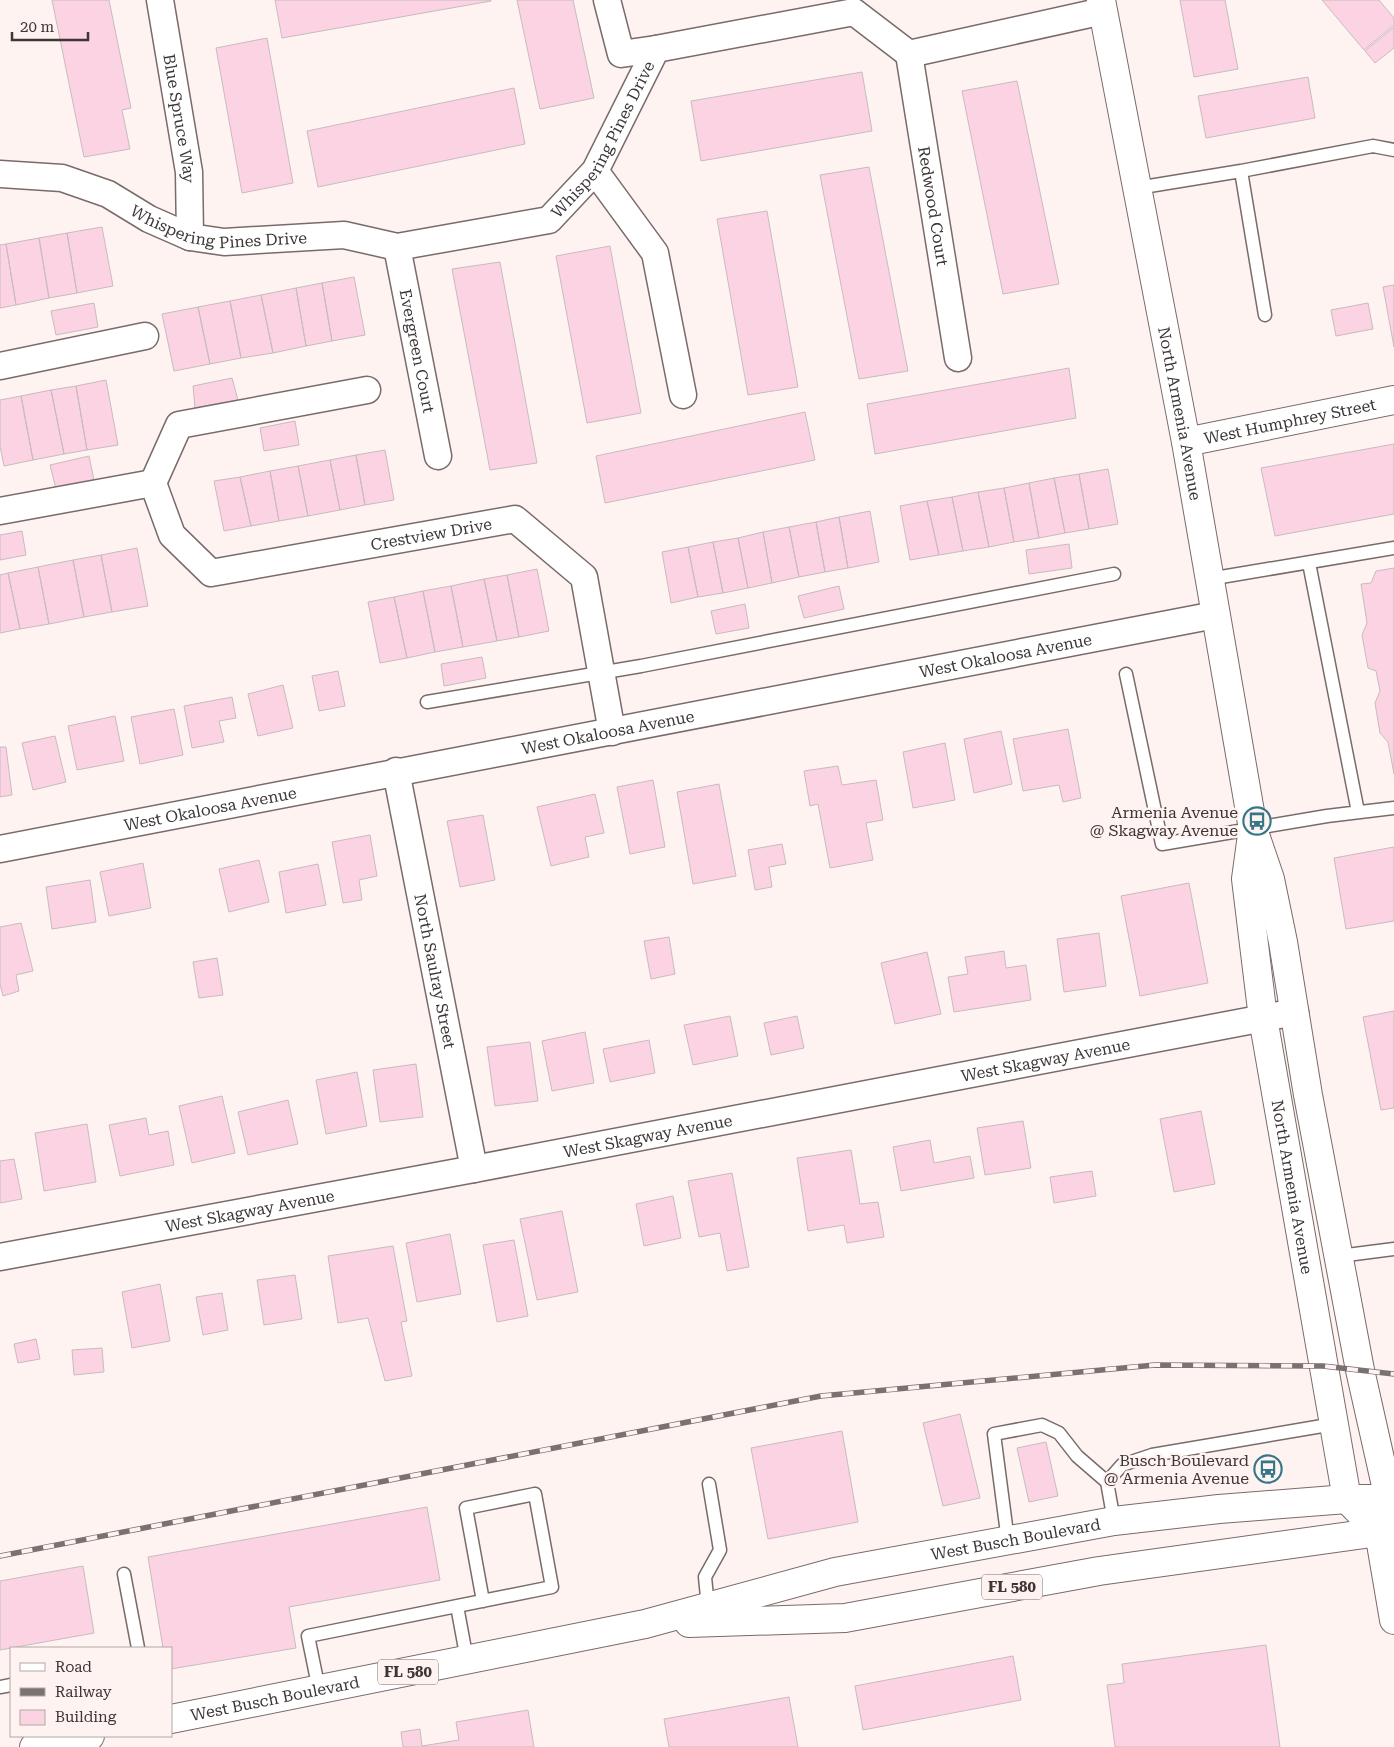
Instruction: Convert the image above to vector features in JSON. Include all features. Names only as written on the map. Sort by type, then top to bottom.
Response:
[{"type":"main road","name":"North Armenia Avenue","points":[[1102,6],[1186,442],[1253,829],[1270,879],[1360,1370],[1391,1499],[1386,1532],[1394,1620]]},
{"type":"main road","name":"West Humphrey Street","points":[[1186,442],[1394,400]]},
{"type":"main road","name":"North Armenia Avenue","points":[[1253,829],[1246,879],[1263,1018],[1347,1499]]},
{"type":"main road","name":"West Busch Boulevard","points":[[172,1719],[645,1624],[835,1572],[1114,1522],[1219,1509],[1347,1499],[1391,1499]]},
{"type":"main road","points":[[1347,1499],[1386,1532]]},
{"type":"main road","name":"West Busch Boulevard","points":[[645,1624],[845,1618],[1099,1571],[1386,1532]]},
{"type":"main road","points":[[34,1747],[73,1737]]},
{"type":"street","name":"Blue Spruce Way","points":[[160,0],[189,172],[190,237]]},
{"type":"street","points":[[607,0],[620,54],[656,49]]},
{"type":"street","name":"Whispering Pines Drive","points":[[0,174],[62,178],[108,194],[149,220],[190,237],[224,242],[344,235],[397,247],[549,220],[595,171],[656,49],[856,6],[909,54]]},
{"type":"street","points":[[909,54],[1102,6]]},
{"type":"street","name":"Redwood Court","points":[[909,54],[958,358]]},
{"type":"street","points":[[595,171],[655,254],[683,395]]},
{"type":"street","name":"Evergreen Court","points":[[397,247],[438,456]]},
{"type":"street","points":[[0,366],[145,336]]},
{"type":"street","points":[[0,511],[153,483],[179,425],[367,390]]},
{"type":"street","name":"Crestview Drive","points":[[153,483],[172,535],[211,573],[515,519],[584,577],[612,732]]},
{"type":"street","name":"West Okaloosa Avenue","points":[[0,849],[396,771],[612,732],[1215,615]]},
{"type":"street","name":"North Saulray Street","points":[[396,771],[474,1169]]},
{"type":"street","name":"West Skagway Avenue","points":[[0,1257],[474,1169],[1295,1012]]},
{"type":"lane","points":[[1137,188],[1373,146],[1394,150]]},
{"type":"lane","points":[[1241,171],[1265,315]]},
{"type":"lane","points":[[1209,580],[1394,548]]},
{"type":"lane","points":[[1309,564],[1358,812]]},
{"type":"lane","points":[[427,702],[601,673],[1114,574]]},
{"type":"lane","points":[[1126,674],[1162,844],[1358,812],[1394,808]]},
{"type":"lane","points":[[1339,1256],[1394,1249]]},
{"type":"lane","points":[[1107,1482],[1122,1466],[1152,1455],[1334,1424]]},
{"type":"lane","points":[[1008,1541],[994,1434],[1042,1425],[1059,1433],[1077,1456],[1107,1482],[1114,1522]]},
{"type":"lane","points":[[708,1607],[705,1577],[720,1550],[709,1484]]},
{"type":"lane","points":[[319,1690],[308,1636],[552,1588],[535,1494],[466,1508],[483,1601]]},
{"type":"lane","points":[[124,1574],[138,1647]]},
{"type":"lane","points":[[457,1606],[467,1660]]},
{"type":"building","points":[[52,0],[109,0],[131,108],[122,110],[130,149],[84,157]]},
{"type":"building","points":[[275,0],[491,0],[491,1],[282,38]]},
{"type":"building","points":[[517,0],[573,0],[594,98],[540,109]]},
{"type":"building","points":[[1180,0],[1225,0],[1238,69],[1194,77]]},
{"type":"building","points":[[1322,0],[1379,0],[1394,18],[1394,25],[1364,50]]},
{"type":"building","points":[[1394,27],[1394,48],[1375,63],[1365,51]]},
{"type":"building","points":[[267,38],[293,183],[242,193],[216,48]]},
{"type":"building","points":[[862,72],[872,131],[701,161],[691,101]]},
{"type":"building","points":[[1308,77],[1315,118],[1206,138],[1198,96]]},
{"type":"building","points":[[1017,81],[1059,284],[1003,294],[962,91]]},
{"type":"building","points":[[514,88],[525,144],[318,187],[307,131]]},
{"type":"building","points":[[869,167],[908,371],[859,379],[820,175]]},
{"type":"building","points":[[767,211],[798,387],[748,395],[717,219]]},
{"type":"building","points":[[102,227],[113,286],[77,293],[67,233]]},
{"type":"building","points":[[67,233],[77,293],[49,298],[39,238]]},
{"type":"building","points":[[39,238],[49,298],[16,305],[6,244]]},
{"type":"building","points":[[6,244],[16,305],[0,308],[0,245]]},
{"type":"building","points":[[610,246],[641,413],[587,423],[556,256]]},
{"type":"building","points":[[500,262],[537,463],[490,470],[452,269]]},
{"type":"building","points":[[354,277],[365,335],[332,341],[322,283]]},
{"type":"building","points":[[322,283],[332,341],[306,346],[296,288]]},
{"type":"building","points":[[1394,285],[1394,347],[1383,287]]},
{"type":"building","points":[[296,288],[306,346],[273,353],[261,295]]},
{"type":"building","points":[[261,295],[273,353],[241,358],[230,301]]},
{"type":"building","points":[[230,301],[241,358],[210,364],[198,307]]},
{"type":"building","points":[[94,303],[98,327],[56,335],[51,311]]},
{"type":"building","points":[[1368,303],[1373,329],[1336,336],[1331,310]]},
{"type":"building","points":[[198,307],[210,364],[174,371],[162,314]]},
{"type":"building","points":[[1069,368],[1076,418],[875,454],[867,404]]},
{"type":"building","points":[[232,378],[238,400],[195,408],[193,386]]},
{"type":"building","points":[[106,380],[118,445],[87,450],[76,386]]},
{"type":"building","points":[[76,386],[87,450],[64,454],[51,390]]},
{"type":"building","points":[[51,390],[64,454],[33,460],[21,396]]},
{"type":"building","points":[[21,396],[33,460],[4,466],[0,446],[0,400]]},
{"type":"building","points":[[805,412],[815,460],[605,503],[596,456]]},
{"type":"building","points":[[295,421],[299,445],[264,451],[260,428]]},
{"type":"building","points":[[1394,444],[1394,514],[1275,536],[1261,468]]},
{"type":"building","points":[[385,450],[394,500],[365,505],[356,455]]},
{"type":"building","points":[[356,455],[365,505],[340,510],[330,460]]},
{"type":"building","points":[[89,456],[94,480],[56,489],[50,465]]},
{"type":"building","points":[[330,460],[340,510],[308,516],[298,466]]},
{"type":"building","points":[[298,466],[308,516],[279,521],[270,471]]},
{"type":"building","points":[[1108,469],[1118,524],[1089,529],[1079,474]]},
{"type":"building","points":[[270,471],[279,521],[251,526],[240,477]]},
{"type":"building","points":[[1079,474],[1089,529],[1065,533],[1054,478]]},
{"type":"building","points":[[240,477],[251,526],[224,531],[214,481]]},
{"type":"building","points":[[1054,478],[1065,533],[1039,538],[1029,483]]},
{"type":"building","points":[[1029,483],[1039,538],[1014,542],[1004,488]]},
{"type":"building","points":[[1004,488],[1014,542],[989,547],[978,492]]},
{"type":"building","points":[[978,492],[989,547],[963,551],[952,497]]},
{"type":"building","points":[[952,497],[963,551],[939,555],[927,501]]},
{"type":"building","points":[[927,501],[939,555],[910,560],[900,506]]},
{"type":"building","points":[[870,511],[879,562],[848,568],[839,517]]},
{"type":"building","points":[[839,517],[848,568],[825,572],[816,522]]},
{"type":"building","points":[[816,522],[825,572],[799,577],[789,527]]},
{"type":"building","points":[[789,527],[799,577],[772,583],[763,532]]},
{"type":"building","points":[[22,531],[26,555],[0,560],[0,535]]},
{"type":"building","points":[[763,532],[772,583],[748,588],[738,538]]},
{"type":"building","points":[[738,538],[748,588],[723,593],[713,542]]},
{"type":"building","points":[[713,542],[723,593],[698,597],[688,547]]},
{"type":"building","points":[[1069,544],[1072,568],[1029,574],[1026,550]]},
{"type":"building","points":[[688,547],[698,597],[671,603],[662,552]]},
{"type":"building","points":[[137,548],[148,606],[112,612],[101,555]]},
{"type":"building","points":[[101,555],[112,612],[84,617],[73,560]]},
{"type":"building","points":[[73,560],[84,617],[49,624],[38,567]]},
{"type":"building","points":[[38,567],[49,624],[20,629],[8,573]]},
{"type":"building","points":[[1394,568],[1394,774],[1388,742],[1380,733],[1375,703],[1380,691],[1376,671],[1368,668],[1362,635],[1367,623],[1361,584],[1371,583],[1376,571]]},
{"type":"building","points":[[537,569],[549,631],[519,637],[507,575]]},
{"type":"building","points":[[8,573],[20,629],[0,633],[0,575]]},
{"type":"building","points":[[507,575],[519,637],[497,641],[484,579]]},
{"type":"building","points":[[484,579],[497,641],[463,647],[451,586]]},
{"type":"building","points":[[451,586],[463,647],[435,652],[423,591]]},
{"type":"building","points":[[839,586],[844,609],[804,618],[798,596]]},
{"type":"building","points":[[423,591],[435,652],[407,658],[394,597]]},
{"type":"building","points":[[394,597],[407,658],[380,663],[368,602]]},
{"type":"building","points":[[745,604],[749,628],[716,634],[711,611]]},
{"type":"building","points":[[482,657],[486,678],[444,686],[441,664]]},
{"type":"building","points":[[338,671],[345,706],[319,711],[312,676]]},
{"type":"building","points":[[283,685],[293,728],[258,736],[248,694]]},
{"type":"building","points":[[232,697],[236,718],[219,721],[224,742],[192,748],[184,706]]},
{"type":"building","points":[[174,709],[183,755],[140,764],[131,717]]},
{"type":"building","points":[[115,716],[124,761],[77,770],[68,726]]},
{"type":"building","points":[[1068,729],[1081,798],[1063,802],[1059,785],[1023,791],[1013,739]]},
{"type":"building","points":[[1001,731],[1012,784],[974,793],[964,739]]},
{"type":"building","points":[[55,736],[66,782],[33,790],[22,743]]},
{"type":"building","points":[[945,743],[955,800],[913,808],[903,752]]},
{"type":"building","points":[[0,747],[6,747],[12,795],[0,797]]},
{"type":"building","points":[[838,766],[842,785],[876,780],[883,820],[866,823],[873,860],[830,868],[818,804],[810,806],[804,771]]},
{"type":"building","points":[[653,780],[665,847],[630,854],[617,787]]},
{"type":"building","points":[[719,784],[736,876],[693,884],[677,792]]},
{"type":"building","points":[[595,794],[604,833],[585,837],[589,857],[551,866],[537,807]]},
{"type":"building","points":[[483,815],[495,880],[460,887],[447,821]]},
{"type":"building","points":[[370,835],[377,876],[359,880],[362,900],[343,903],[332,842]]},
{"type":"building","points":[[782,844],[786,864],[769,867],[772,887],[755,890],[748,850]]},
{"type":"building","points":[[1394,847],[1394,921],[1346,929],[1334,858]]},
{"type":"building","points":[[259,860],[269,902],[229,912],[219,869]]},
{"type":"building","points":[[143,863],[151,908],[109,916],[100,872]]},
{"type":"building","points":[[318,864],[326,905],[286,913],[279,872]]},
{"type":"building","points":[[90,880],[96,922],[52,929],[46,887]]},
{"type":"building","points":[[1189,883],[1208,983],[1140,996],[1121,896]]},
{"type":"building","points":[[21,923],[33,971],[16,975],[19,991],[3,996],[0,984],[0,927]]},
{"type":"building","points":[[1099,933],[1106,986],[1064,992],[1057,939]]},
{"type":"building","points":[[669,937],[675,974],[651,979],[644,941]]},
{"type":"building","points":[[1004,951],[1006,968],[1026,965],[1031,1000],[954,1012],[948,977],[968,974],[965,957]]},
{"type":"building","points":[[927,952],[941,1014],[895,1024],[881,963]]},
{"type":"building","points":[[217,958],[223,995],[199,998],[193,962]]},
{"type":"building","points":[[1394,1011],[1394,1108],[1381,1110],[1363,1017]]},
{"type":"building","points":[[730,1016],[738,1056],[693,1065],[684,1025]]},
{"type":"building","points":[[797,1016],[804,1048],[771,1055],[764,1023]]},
{"type":"building","points":[[585,1032],[594,1083],[552,1091],[542,1041]]},
{"type":"building","points":[[649,1040],[655,1073],[610,1082],[603,1049]]},
{"type":"building","points":[[530,1042],[538,1101],[495,1106],[487,1047]]},
{"type":"building","points":[[416,1064],[423,1117],[380,1122],[373,1070]]},
{"type":"building","points":[[357,1072],[367,1126],[326,1134],[316,1080]]},
{"type":"building","points":[[222,1096],[235,1153],[192,1163],[179,1106]]},
{"type":"building","points":[[288,1100],[298,1144],[248,1155],[238,1112]]},
{"type":"building","points":[[1201,1111],[1215,1184],[1174,1192],[1160,1119]]},
{"type":"building","points":[[146,1118],[149,1135],[168,1131],[174,1165],[120,1176],[109,1125]]},
{"type":"building","points":[[1023,1121],[1031,1168],[985,1175],[977,1128]]},
{"type":"building","points":[[87,1124],[96,1182],[44,1191],[35,1133]]},
{"type":"building","points":[[930,1140],[934,1163],[970,1156],[974,1178],[901,1191],[893,1147]]},
{"type":"building","points":[[851,1150],[860,1204],[878,1202],[884,1237],[847,1243],[844,1225],[808,1231],[797,1158]]},
{"type":"building","points":[[14,1159],[22,1199],[0,1203],[0,1161]]},
{"type":"building","points":[[1092,1171],[1096,1196],[1054,1203],[1050,1177]]},
{"type":"building","points":[[732,1173],[749,1267],[727,1271],[720,1233],[699,1237],[688,1181]]},
{"type":"building","points":[[673,1196],[681,1238],[644,1246],[636,1204]]},
{"type":"building","points":[[562,1211],[578,1292],[537,1300],[520,1219]]},
{"type":"building","points":[[450,1234],[461,1294],[417,1302],[406,1243]]},
{"type":"building","points":[[514,1240],[528,1316],[497,1322],[483,1245]]},
{"type":"building","points":[[393,1246],[407,1321],[401,1322],[412,1376],[385,1381],[368,1318],[338,1323],[328,1256]]},
{"type":"building","points":[[295,1275],[302,1319],[264,1325],[257,1280]]},
{"type":"building","points":[[160,1284],[170,1341],[132,1348],[122,1292]]},
{"type":"building","points":[[222,1293],[228,1330],[203,1335],[196,1297]]},
{"type":"building","points":[[36,1339],[40,1359],[18,1363],[14,1344]]},
{"type":"building","points":[[102,1348],[104,1372],[74,1375],[72,1350]]},
{"type":"building","points":[[960,1414],[980,1498],[943,1506],[923,1423]]},
{"type":"building","points":[[842,1431],[858,1522],[768,1539],[751,1448]]},
{"type":"building","points":[[1046,1442],[1058,1496],[1029,1502],[1017,1448]]},
{"type":"building","points":[[427,1507],[440,1580],[289,1607],[296,1648],[172,1669],[172,1647],[163,1647],[148,1557]]},
{"type":"building","points":[[83,1566],[94,1633],[0,1650],[0,1581]]},
{"type":"building","points":[[1266,1645],[1280,1747],[1115,1747],[1107,1685],[1124,1683],[1122,1664]]},
{"type":"building","points":[[1013,1656],[1021,1700],[863,1730],[855,1686]]},
{"type":"building","points":[[789,1697],[798,1747],[669,1747],[664,1719]]},
{"type":"building","points":[[528,1710],[534,1747],[403,1747],[401,1732],[420,1729],[422,1746],[459,1740],[456,1722]]},
{"type":"railway","points":[[0,1556],[821,1396],[1155,1365],[1323,1366],[1394,1374]]},
{"type":"place","name":"Armenia Avenue @ Skagway Avenue","points":[[1257,821]]},
{"type":"place","name":"Busch Boulevard @ Armenia Avenue","points":[[1268,1469]]}]
